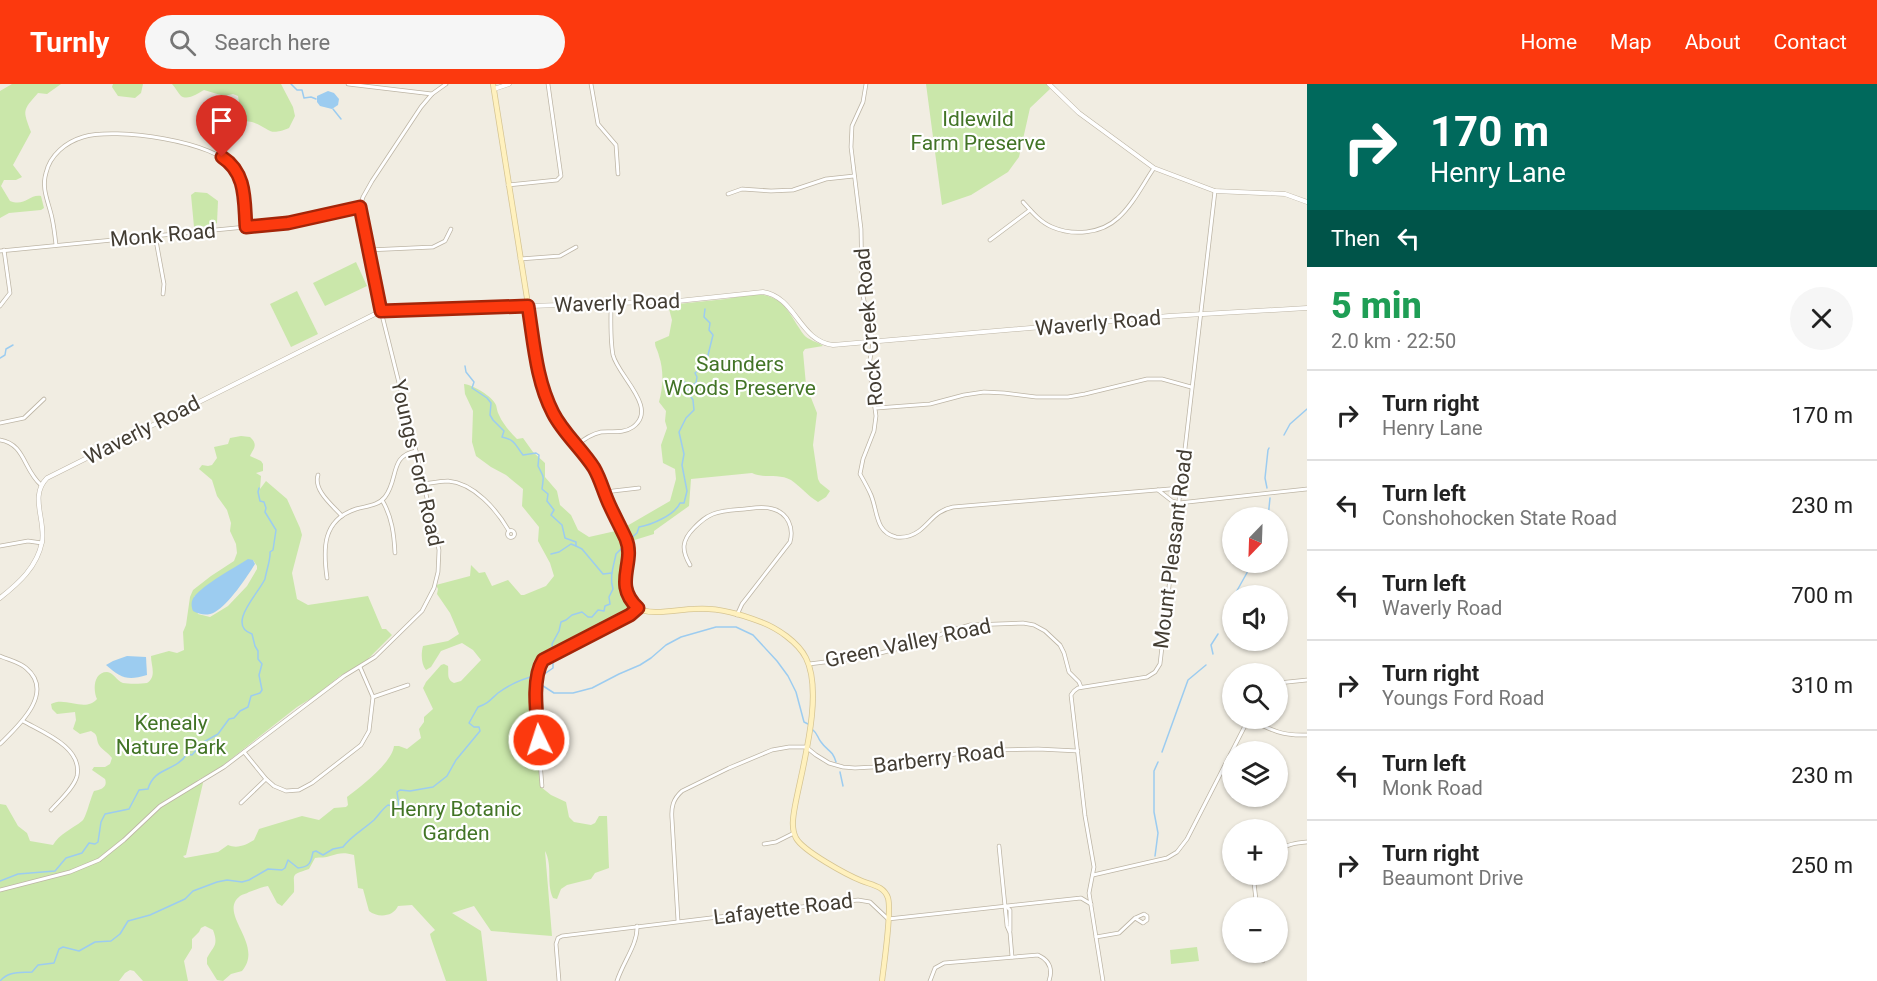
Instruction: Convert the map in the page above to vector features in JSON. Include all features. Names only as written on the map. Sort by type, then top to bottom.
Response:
[{"type":"main road","points":[[493,87],[541,385],[558,422],[597,473],[628,543],[625,585],[630,599],[638,608],[649,612],[708,609],[764,623],[783,634],[802,652],[808,664],[812,684],[812,714],[795,806],[794,833],[800,844],[810,852],[855,878],[882,889],[888,900],[882,981]]},
{"type":"street","points":[[348,84],[432,94]]},
{"type":"street","points":[[360,207],[372,181],[421,107],[432,94],[446,84]]},
{"type":"street","points":[[493,87],[509,84]]},
{"type":"street","points":[[508,185],[560,178],[548,84]]},
{"type":"street","points":[[591,84],[598,124],[616,145],[618,174]]},
{"type":"street","name":"Rock Creek Road","points":[[866,84],[863,102],[852,126],[851,136],[861,230],[862,291],[873,342],[869,365],[876,408],[874,431],[860,474],[872,495],[879,526],[895,537],[903,537],[914,535],[939,511],[953,507],[1180,488]]},
{"type":"street","points":[[1049,84],[1079,113],[1154,168],[1215,191],[1285,194],[1307,202]]},
{"type":"street","points":[[56,245],[45,190],[46,172],[51,161],[62,148],[76,139],[94,134],[156,138],[198,148],[222,157],[234,167],[240,177],[246,227]]},
{"type":"street","points":[[1023,202],[1050,226],[1070,232],[1098,230],[1120,216],[1154,168]]},
{"type":"street","points":[[728,194],[742,189],[771,192],[793,190],[826,179],[854,176]]},
{"type":"street","name":"Mount Pleasant Road","points":[[1081,687],[1148,677],[1160,664],[1215,191]]},
{"type":"street","name":"Monk Road","points":[[2,250],[288,223],[360,207]]},
{"type":"street","name":"Youngs Ford Road","points":[[0,890],[70,872],[99,860],[168,800],[205,779],[344,676],[375,657],[422,611],[434,588],[438,572],[439,550],[381,311],[360,207]]},
{"type":"street","points":[[990,240],[1030,210]]},
{"type":"street","points":[[368,250],[433,247],[445,241],[451,229]]},
{"type":"street","points":[[155,235],[164,285],[163,294]]},
{"type":"street","points":[[520,259],[563,255],[576,247]]},
{"type":"street","points":[[0,306],[10,293],[2,250]]},
{"type":"street","name":"Waverly Road","points":[[41,485],[56,473],[381,311],[611,304],[692,300],[750,292],[767,292],[787,304],[805,329],[817,340],[833,345],[1307,308]]},
{"type":"street","points":[[577,445],[587,437],[598,433],[621,432],[630,429],[638,423],[642,414],[640,401],[619,369],[614,357],[611,304]]},
{"type":"street","points":[[876,408],[930,404],[984,392],[1036,397],[1068,396],[1147,380],[1168,380],[1191,387]]},
{"type":"street","points":[[0,423],[22,420],[44,399]]},
{"type":"street","points":[[0,440],[9,442],[18,449],[29,472],[41,485],[38,496],[42,526],[42,543],[37,557],[17,585],[0,598]]},
{"type":"street","points":[[327,578],[324,544],[328,534],[342,516],[382,500],[389,491],[399,460],[408,452],[416,451]]},
{"type":"street","points":[[318,475],[316,480],[319,488],[342,516]]},
{"type":"street","points":[[424,484],[450,481],[467,488],[493,509],[509,531]]},
{"type":"street","points":[[605,494],[613,491],[639,489]]},
{"type":"street","points":[[1158,490],[1172,501],[1179,503],[1307,489]]},
{"type":"street","points":[[382,500],[390,517],[395,553]]},
{"type":"street","points":[[690,565],[683,549],[685,538],[707,517],[728,510],[765,507],[777,510],[787,518],[791,529],[790,542],[742,604],[737,615]]},
{"type":"street","points":[[0,546],[28,541],[42,543]]},
{"type":"street","points":[[542,786],[536,699],[541,662],[630,615],[638,608]]},
{"type":"street","name":"Green Valley Road","points":[[808,664],[865,657],[923,642],[970,625],[1023,623],[1034,625],[1045,631],[1060,645],[1069,672],[1081,687]]},
{"type":"street","points":[[0,656],[26,668],[36,682],[37,691],[23,721],[0,744]]},
{"type":"street","points":[[244,752],[266,779],[286,791],[298,790],[312,783],[360,745],[369,731],[373,697],[360,667]]},
{"type":"street","points":[[1288,682],[1307,680]]},
{"type":"street","points":[[373,697],[408,685]]},
{"type":"street","points":[[1081,687],[1071,695],[1085,816],[1094,867],[1089,890],[1103,981]]},
{"type":"street","points":[[23,721],[64,746],[72,754],[77,764],[77,776],[74,783],[51,810]]},
{"type":"street","points":[[1093,875],[1161,860],[1177,852],[1187,839],[1244,729]]},
{"type":"street","points":[[1268,729],[1284,735],[1307,735]]},
{"type":"street","points":[[678,921],[671,812],[677,796],[686,789],[729,768],[772,750],[806,747]]},
{"type":"street","name":"Barberry Road","points":[[806,747],[829,763],[855,768],[997,750],[1078,751]]},
{"type":"street","points":[[241,803],[266,779]]},
{"type":"street","points":[[764,844],[776,842],[794,833]]},
{"type":"street","points":[[1288,846],[1307,842]]},
{"type":"street","points":[[999,846],[1006,906],[1010,910],[1012,957]]},
{"type":"street","points":[[888,919],[1081,898],[1089,890]]},
{"type":"street","points":[[1081,898],[1091,905]]},
{"type":"street","name":"Lafayette Road","points":[[559,981],[556,944],[560,937],[858,900],[870,902],[888,919]]},
{"type":"street","points":[[1096,937],[1119,933],[1135,918]]},
{"type":"street","points":[[617,981],[637,939],[638,926]]},
{"type":"street","points":[[930,981],[935,968],[944,963],[1038,955],[1045,958],[1051,969],[1049,981]]},
{"type":"green space","points":[[12,84],[61,84],[47,94],[38,93],[27,107],[25,115],[31,132],[13,165],[22,177],[16,180],[4,180],[1,186],[10,201],[23,202],[41,196],[44,208],[9,213],[0,218],[0,91]]},
{"type":"green space","points":[[113,84],[143,84],[141,93],[135,98],[118,96],[112,87]]},
{"type":"green space","points":[[172,84],[281,84],[295,116],[289,128],[277,132],[269,131],[258,124],[228,117],[231,108],[239,102],[238,96],[233,94],[224,96],[204,90],[187,98],[180,95]]},
{"type":"green space","name":"Idlewild Farm Preserve","points":[[926,84],[1046,84],[1050,89],[1030,108],[1019,157],[1008,172],[971,195],[942,205]]},
{"type":"green space","points":[[195,192],[207,193],[218,201],[217,223],[213,226],[194,227],[191,195]]},
{"type":"green space","points":[[356,262],[367,286],[325,306],[313,283]]},
{"type":"green space","points":[[297,291],[318,334],[291,347],[270,304]]},
{"type":"green space","points":[[752,294],[772,297],[784,306],[806,337],[823,346],[805,349],[803,352],[806,385],[817,413],[813,445],[818,479],[830,491],[818,502],[791,480],[782,477],[752,473],[691,479],[689,506],[654,531],[654,534],[625,543],[623,583],[627,597],[635,610],[533,662],[534,666],[538,664],[533,692],[541,787],[566,802],[569,817],[574,822],[591,825],[599,816],[607,816],[609,868],[595,873],[591,879],[567,885],[561,889],[557,899],[553,898],[551,893],[549,863],[545,851],[552,936],[491,931],[474,906],[452,913],[481,931],[487,981],[446,981],[430,934],[435,930],[412,905],[398,906],[396,910],[385,915],[377,915],[369,911],[363,889],[358,888],[354,855],[342,853],[315,858],[309,869],[296,874],[294,892],[282,906],[277,903],[268,886],[240,896],[234,903],[234,912],[248,950],[248,961],[242,971],[231,974],[223,981],[217,980],[207,964],[207,958],[215,939],[213,930],[205,926],[192,939],[192,948],[184,961],[188,981],[143,981],[134,971],[130,970],[119,981],[0,981],[0,804],[6,805],[18,826],[27,833],[30,841],[53,845],[62,835],[82,821],[94,791],[105,786],[105,779],[92,770],[94,767],[105,767],[110,764],[112,758],[99,745],[93,732],[80,734],[73,729],[76,720],[75,712],[57,714],[51,704],[63,702],[87,705],[92,703],[97,699],[95,682],[102,673],[109,672],[123,683],[147,683],[153,674],[151,656],[184,650],[183,632],[193,590],[234,561],[237,553],[230,531],[231,523],[227,510],[217,496],[212,480],[199,469],[202,465],[212,465],[217,458],[214,447],[228,444],[230,438],[250,437],[255,445],[250,456],[263,464],[263,471],[256,473],[261,476],[260,489],[266,481],[287,499],[302,535],[292,573],[297,599],[308,605],[368,596],[382,629],[386,629],[392,635],[366,661],[340,676],[297,707],[217,770],[198,780],[203,783],[186,855],[183,856],[185,858],[218,852],[228,845],[241,846],[254,840],[259,829],[302,816],[319,820],[334,808],[346,807],[347,797],[382,767],[394,746],[407,749],[421,738],[419,729],[424,722],[424,717],[433,709],[423,688],[426,682],[444,664],[448,666],[448,676],[451,681],[454,683],[461,681],[481,660],[473,650],[462,643],[441,651],[431,667],[426,670],[424,668],[423,646],[448,641],[459,634],[450,613],[437,594],[436,585],[470,576],[471,565],[479,573],[485,572],[492,586],[508,580],[521,595],[546,586],[554,576],[538,541],[539,527],[522,506],[523,489],[476,456],[472,442],[473,411],[465,394],[464,384],[491,398],[509,431],[517,439],[523,438],[545,463],[545,477],[557,491],[560,505],[571,515],[578,530],[589,537],[620,530],[670,501],[676,479],[675,469],[663,463],[661,445],[667,428],[666,411],[659,402],[662,373],[655,346],[655,342],[669,336],[672,320],[668,305]],"holes":[[[248,560],[253,560],[257,569],[247,586],[228,606],[210,617],[198,614],[194,597]]]},
{"type":"green space","points":[[1197,947],[1199,961],[1171,964],[1170,950]]},
{"type":"water","points":[[328,91],[334,93],[339,99],[338,105],[332,109],[320,106],[317,102],[317,96]]},
{"type":"water","points":[[248,559],[253,560],[255,564],[226,603],[210,614],[193,611],[192,600],[199,592]]},
{"type":"water","points":[[127,656],[146,657],[147,675],[129,678],[116,673],[106,665]]},
{"type":"waterway","points":[[291,84],[297,90],[302,90],[304,98],[316,99]]},
{"type":"waterway","points":[[333,109],[341,119]]},
{"type":"waterway","points":[[630,539],[637,533],[639,527],[662,519],[673,512],[680,503],[684,503],[687,491],[682,465],[684,454],[679,432],[686,418],[694,410],[693,400],[686,389],[696,383],[695,373],[708,362],[713,335],[709,330],[710,323],[704,317],[705,309]]},
{"type":"waterway","points":[[0,358],[5,355],[6,349],[13,345]]},
{"type":"waterway","points":[[465,366],[466,372],[474,382],[472,388],[491,403],[490,415],[504,431],[502,437],[513,441],[523,455],[536,453],[539,455],[538,466],[543,478],[542,489],[548,494],[547,501],[554,510],[551,515],[562,525],[565,538],[576,542],[576,546],[582,549],[603,574],[612,573]]},
{"type":"waterway","points":[[683,382],[688,383],[689,387]]},
{"type":"waterway","points":[[1284,435],[1290,424],[1307,409]]},
{"type":"waterway","points":[[1267,488],[1265,478],[1269,448]]},
{"type":"waterway","points":[[0,881],[18,874],[55,871],[66,858],[82,853],[89,843],[98,842],[101,822],[105,814],[129,809],[139,790],[148,789],[160,773],[177,764],[187,754],[192,755],[202,743],[218,734],[229,719],[234,718],[248,707],[251,696],[262,690],[259,675],[262,664],[258,659],[258,651],[252,634],[245,630],[242,624],[246,609],[265,579],[276,530],[265,512],[264,502],[260,501],[259,488]]},
{"type":"waterway","points":[[1269,507],[1270,498]]},
{"type":"waterway","points":[[551,554],[571,544],[576,546]]},
{"type":"waterway","points":[[553,652],[552,644],[561,622],[582,612],[592,617],[598,610],[604,611],[605,606],[610,604],[609,597],[613,589],[612,576],[616,554],[624,546]]},
{"type":"waterway","points":[[1240,585],[1247,573]]},
{"type":"waterway","points":[[553,657],[553,668],[543,675],[540,684],[554,693],[573,693],[592,688],[640,665],[666,645],[681,637],[716,627],[736,627],[753,635],[777,661],[796,692],[804,722],[808,724]]},
{"type":"waterway","points":[[1213,654],[1211,645],[1218,634]]},
{"type":"waterway","points":[[1162,752],[1188,680],[1206,665]]},
{"type":"waterway","points":[[0,981],[11,974],[32,972],[38,965],[54,963],[59,949],[63,947],[79,951],[95,942],[111,941],[120,934],[128,921],[150,915],[185,899],[193,891],[227,880],[242,882],[249,880],[268,869],[282,870],[288,860],[298,868],[302,867],[312,859],[313,852],[316,851],[323,855],[333,849],[343,847],[388,805],[399,806],[397,792],[433,787],[447,776],[456,760],[480,731],[479,727],[474,727],[469,723],[478,707],[511,685],[535,676]]},
{"type":"waterway","points":[[813,730],[836,762]]},
{"type":"waterway","points":[[1155,856],[1158,833],[1154,812],[1154,771],[1158,762]]},
{"type":"waterway","points":[[840,772],[843,786]]},
{"type":"route","points":[[222,157],[234,167],[240,177],[246,227],[288,223],[360,207],[381,311],[528,306],[543,392],[558,422],[597,473],[628,543],[625,585],[630,599],[638,608],[633,614],[545,658],[540,664],[536,696],[539,740]]},
{"type":"park label","name":"Saunders Woods Preserve","points":[[740,376]]},
{"type":"park label","name":"Kenealy Nature Park","points":[[171,735]]},
{"type":"park label","name":"Henry Botanic Garden","points":[[456,821]]}]
